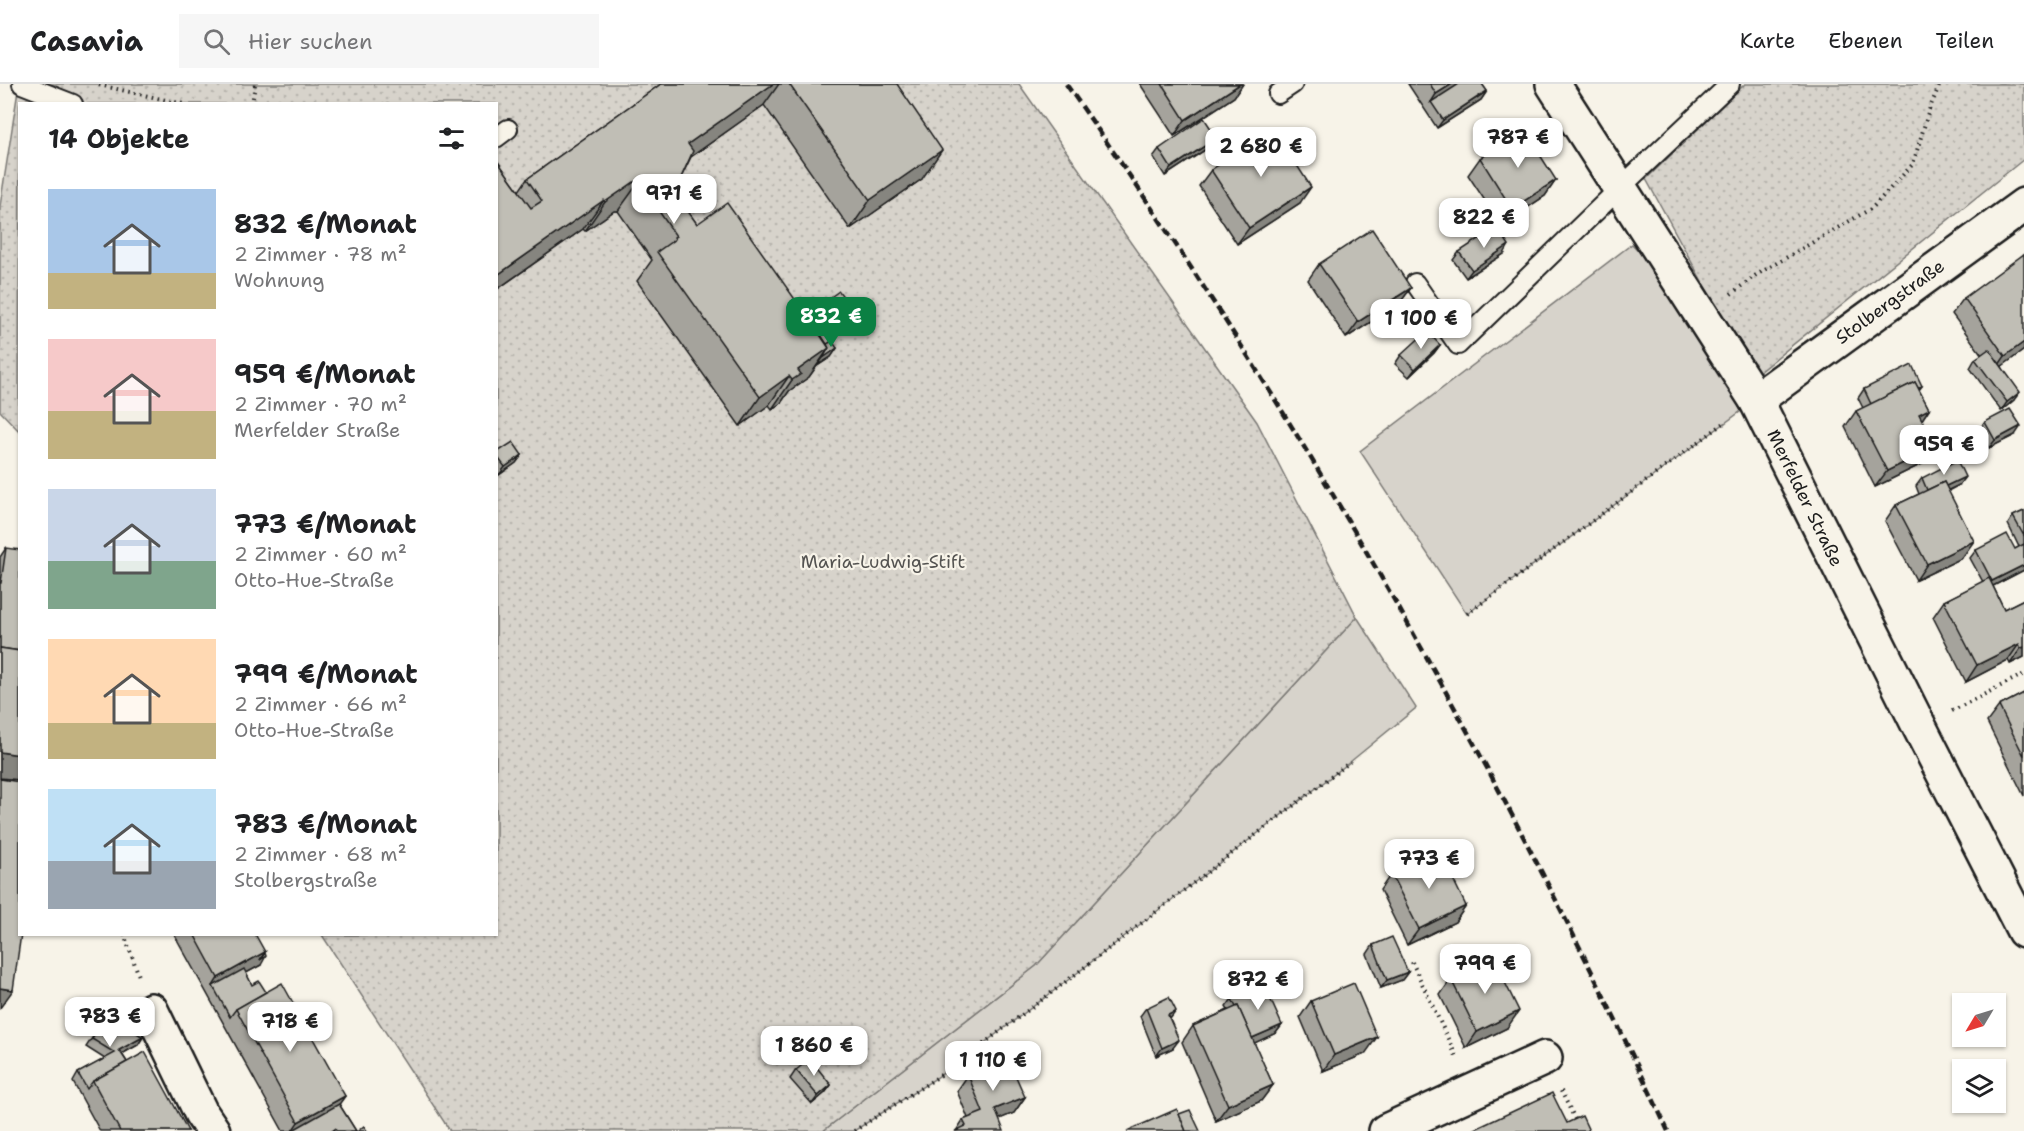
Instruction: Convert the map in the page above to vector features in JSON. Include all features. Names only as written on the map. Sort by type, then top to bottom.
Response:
[{"type":"street","name":"Merfelder Straße","points":[[1553,84],[1756,399],[2024,931]]},
{"type":"street","name":"Stolbergstraße","points":[[1756,399],[2024,205]]},
{"type":"street","points":[[151,1010],[201,1113],[213,1131]]},
{"type":"street","points":[[1386,1131],[1545,1058]]},
{"type":"lane","points":[[22,84],[68,102]]},
{"type":"lane","points":[[1278,94],[1293,84]]},
{"type":"lane","points":[[1415,283],[1458,345],[1730,84]]},
{"type":"path","points":[[252,102],[255,84]]},
{"type":"path","points":[[1703,317],[1756,274],[1872,208],[1913,164],[1929,110],[1940,84]]},
{"type":"path","points":[[99,85],[175,102]]},
{"type":"path","points":[[1467,614],[1756,399]]},
{"type":"path","points":[[1920,728],[2024,674]]},
{"type":"path","points":[[854,1131],[947,1071],[1350,762]]},
{"type":"path","points":[[125,936],[151,1010]]},
{"type":"path","points":[[1412,962],[1473,1091]]},
{"type":"path","points":[[1545,1058],[1581,1131]]},
{"type":"green space","name":"Maria-Ludwig-Stift","points":[[19,84],[1019,84],[1257,422],[1357,617],[1036,966],[823,1131],[450,1131],[323,936],[498,936],[498,102],[18,102],[18,430],[0,411],[0,206]]},
{"type":"green space","points":[[1745,84],[2024,84],[2024,159],[1754,376],[1646,179]]},
{"type":"green space","points":[[1632,244],[1703,317],[1756,400],[1467,614],[1360,451]]},
{"type":"green space","points":[[1357,617],[1416,708],[1350,762],[947,1071],[854,1131],[823,1131],[1036,966]]},
{"type":"building","points":[[661,84],[773,84],[688,144],[693,151],[679,182],[695,190],[687,210],[697,224],[727,203],[806,315],[839,291],[847,302],[824,319],[822,316],[812,323],[829,348],[798,370],[801,374],[792,380],[789,376],[760,397],[657,252],[676,236],[639,182],[634,182],[605,202],[604,200],[498,275],[498,162],[531,208],[542,201],[527,179]]},
{"type":"building","points":[[789,84],[897,84],[942,150],[870,200]]},
{"type":"building","points":[[1162,84],[1240,84],[1185,120]]},
{"type":"building","points":[[1430,84],[1452,84],[1436,94]]},
{"type":"building","points":[[1459,84],[1482,84],[1487,91],[1443,120],[1431,102]]},
{"type":"building","points":[[1204,118],[1217,138],[1171,168],[1159,149]]},
{"type":"building","points":[[1273,128],[1311,187],[1249,228],[1211,170]]},
{"type":"building","points":[[1524,130],[1556,180],[1512,209],[1480,158]]},
{"type":"building","points":[[1497,227],[1509,245],[1472,270],[1459,252]]},
{"type":"building","points":[[1372,229],[1411,288],[1358,322],[1319,264]]},
{"type":"building","points":[[2024,254],[2024,342],[2005,356],[1964,298]]},
{"type":"building","points":[[1427,331],[1440,345],[1415,369],[1401,355]]},
{"type":"building","points":[[832,341],[837,348],[823,358],[829,348],[827,344]]},
{"type":"building","points":[[1989,349],[2020,392],[2007,402],[1975,359]]},
{"type":"building","points":[[1912,365],[1922,386],[1918,388],[1915,382],[1871,404],[1864,389]]},
{"type":"building","points":[[1915,382],[1929,409],[1919,414],[1936,447],[1887,471],[1856,411]]},
{"type":"building","points":[[2010,409],[2021,426],[1995,440],[1985,422]]},
{"type":"building","points":[[513,442],[522,455],[505,467],[498,458],[498,452]]},
{"type":"building","points":[[1957,460],[1965,477],[1946,486],[1944,482],[1927,490],[1922,478]]},
{"type":"building","points":[[1944,482],[1974,541],[1927,564],[1896,505]]},
{"type":"building","points":[[2024,511],[2024,536],[2013,516]]},
{"type":"building","points":[[2007,534],[2015,549],[2024,544],[2024,565],[1992,581],[1976,550]]},
{"type":"building","points":[[6,548],[18,550],[18,651],[0,648],[1,583]]},
{"type":"building","points":[[1989,578],[2004,609],[2024,599],[2024,647],[2021,648],[2019,644],[1977,665],[1944,601]]},
{"type":"building","points":[[0,648],[18,651],[18,755],[0,752]]},
{"type":"building","points":[[2024,693],[2024,756],[1999,706]]},
{"type":"building","points":[[0,779],[18,782],[18,936],[21,936],[13,990],[0,988]]},
{"type":"building","points":[[1439,850],[1466,906],[1419,929],[1391,874]]},
{"type":"building","points":[[195,936],[256,936],[265,952],[218,978]]},
{"type":"building","points":[[1392,937],[1408,972],[1387,980],[1373,945]]},
{"type":"building","points":[[1493,958],[1519,1011],[1477,1032],[1451,979]]},
{"type":"building","points":[[244,969],[252,985],[259,981],[266,992],[236,1009],[230,1017],[213,986]]},
{"type":"building","points":[[282,983],[345,1096],[298,1122],[236,1009]]},
{"type":"building","points":[[1354,983],[1377,1037],[1334,1055],[1311,1001]]},
{"type":"building","points":[[1264,985],[1282,1025],[1252,1038],[1238,1006],[1236,1007],[1232,999]]},
{"type":"building","points":[[1169,997],[1176,1011],[1168,1015],[1179,1040],[1162,1048],[1146,1008]]},
{"type":"building","points":[[1238,1006],[1273,1085],[1228,1105],[1193,1026]]},
{"type":"building","points":[[108,1014],[143,1037],[119,1050],[127,1062],[93,1081],[87,1089],[78,1073],[115,1053],[92,1039]]},
{"type":"building","points":[[1003,1047],[1025,1097],[995,1109],[1004,1131],[955,1131],[966,1126],[963,1120],[983,1112],[968,1075]]},
{"type":"building","points":[[145,1052],[188,1131],[120,1131],[93,1081]]},
{"type":"building","points":[[810,1059],[831,1085],[818,1096],[796,1070]]},
{"type":"building","points":[[1552,1093],[1567,1123],[1582,1116],[1589,1131],[1471,1131]]},
{"type":"building","points":[[339,1104],[356,1131],[333,1131],[336,1128],[332,1131],[293,1130]]},
{"type":"building","points":[[1177,1109],[1186,1131],[1127,1131]]},
{"type":"building","points":[[1190,1110],[1200,1131],[1186,1131],[1179,1114]]},
{"type":"railway","points":[[1066,84],[1152,208],[1234,335],[1314,463],[1391,594],[1535,859],[1668,1131]]}]
